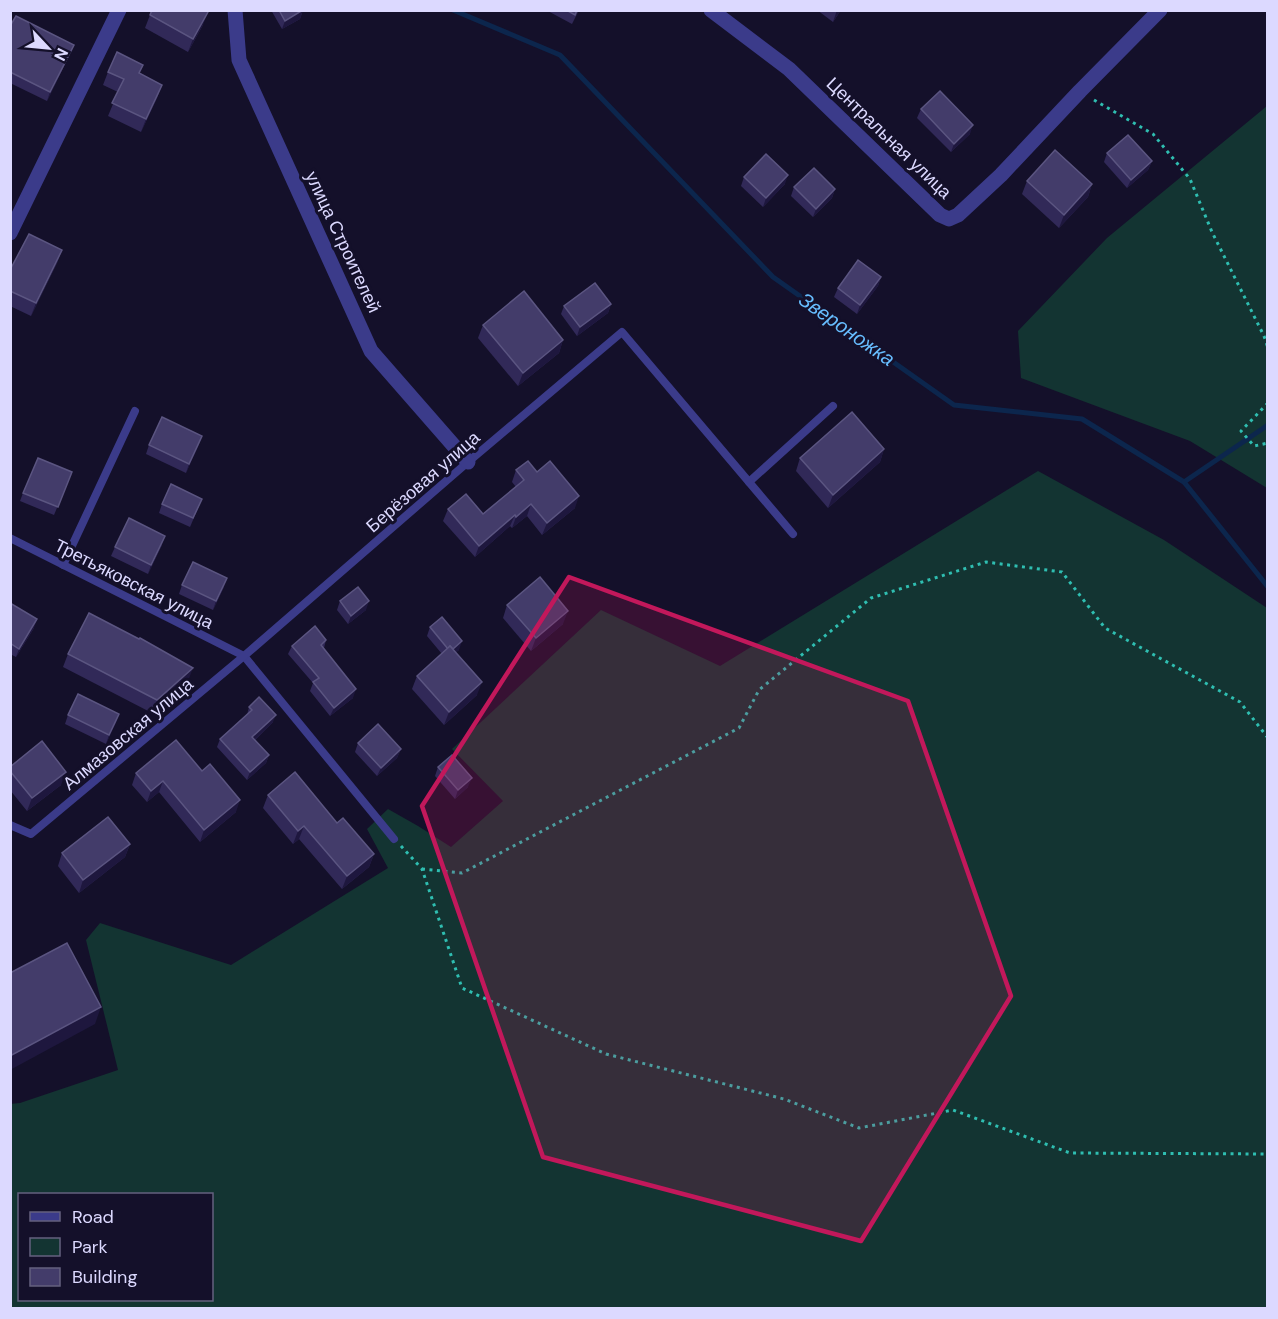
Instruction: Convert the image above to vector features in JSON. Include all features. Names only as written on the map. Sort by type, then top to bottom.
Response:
[{"type":"street","points":[[10,233],[119,10]]},
{"type":"street","name":"улица Строителей","points":[[235,10],[239,60],[371,351],[468,462]]},
{"type":"street","name":"Центральная улица","points":[[711,10],[789,69],[944,218],[954,218],[1001,175],[1160,10]]},
{"type":"lane","name":"Берёзовая улица","points":[[244,656],[622,332],[749,482]]},
{"type":"lane","points":[[793,534],[749,482],[833,406]]},
{"type":"lane","points":[[63,565],[135,411]]},
{"type":"lane","name":"Третьяковская улица","points":[[10,538],[244,656]]},
{"type":"lane","points":[[244,656],[394,839]]},
{"type":"lane","name":"Алмазовская улица","points":[[10,825],[31,834],[244,656]]},
{"type":"path","points":[[1080,91],[1153,134],[1190,179],[1212,232],[1268,348]]},
{"type":"path","points":[[1268,403],[1241,431],[1254,446],[1268,443]]},
{"type":"path","points":[[422,869],[462,873],[739,728],[759,690],[871,598],[986,562],[1062,572],[1105,628],[1240,702],[1268,738]]},
{"type":"path","points":[[394,839],[422,869],[462,988],[606,1054],[784,1099],[859,1128],[953,1110],[1070,1153],[1268,1154]]},
{"type":"highlighted area","points":[[569,577],[908,701],[1011,996],[861,1241],[543,1157],[422,806]]},
{"type":"green space","points":[[1267,106],[1267,488],[1190,441],[1021,378],[1018,331],[1107,238]]},
{"type":"green space","points":[[1038,471],[1164,540],[1267,608],[1267,1308],[11,1308],[10,1104],[20,1103],[118,1070],[86,940],[100,923],[231,965],[388,868],[367,829],[388,809],[451,847],[503,801],[452,749],[601,610],[720,666]]},
{"type":"building","points":[[152,10],[205,10],[208,12],[193,39],[150,15]]},
{"type":"building","points":[[279,10],[303,10],[285,21]]},
{"type":"building","points":[[566,10],[577,10],[575,15]]},
{"type":"building","points":[[16,16],[74,45],[50,92],[10,72],[10,26]]},
{"type":"building","points":[[117,52],[143,65],[139,73],[162,85],[146,119],[112,103],[124,79],[108,72]]},
{"type":"building","points":[[940,91],[973,125],[954,144],[921,109]]},
{"type":"building","points":[[1128,135],[1152,161],[1131,180],[1107,153]]},
{"type":"building","points":[[1055,150],[1092,184],[1064,215],[1027,181]]},
{"type":"building","points":[[766,154],[788,175],[766,198],[744,177]]},
{"type":"building","points":[[814,168],[835,189],[816,209],[794,187]]},
{"type":"building","points":[[29,234],[62,250],[36,303],[10,291],[10,270]]},
{"type":"building","points":[[858,260],[881,277],[860,305],[838,288]]},
{"type":"building","points":[[595,283],[611,304],[580,327],[564,306]]},
{"type":"building","points":[[524,291],[563,340],[523,373],[483,325]]},
{"type":"building","points":[[852,412],[884,449],[833,495],[800,458]]},
{"type":"building","points":[[162,417],[202,436],[189,464],[149,445]]},
{"type":"building","points":[[38,458],[72,472],[58,507],[23,493]]},
{"type":"building","points":[[528,461],[537,472],[550,461],[579,496],[547,523],[531,504],[479,546],[448,509],[466,494],[483,514],[524,480],[516,470]]},
{"type":"building","points":[[171,484],[202,499],[193,518],[162,504]]},
{"type":"building","points":[[129,518],[165,536],[151,565],[115,547]]},
{"type":"building","points":[[193,562],[227,578],[216,601],[182,585]]},
{"type":"building","points":[[540,577],[568,611],[536,638],[507,605]]},
{"type":"building","points":[[358,587],[369,601],[351,616],[340,601]]},
{"type":"building","points":[[10,603],[37,619],[19,649],[10,643]]},
{"type":"building","points":[[89,613],[193,668],[157,700],[68,654]]},
{"type":"building","points":[[442,617],[462,641],[453,649],[450,646],[448,649],[430,627]]},
{"type":"building","points":[[315,626],[326,640],[321,645],[356,689],[334,708],[313,682],[319,678],[292,646]]},
{"type":"building","points":[[450,646],[482,682],[449,712],[417,676]]},
{"type":"building","points":[[78,694],[119,714],[109,735],[68,715]]},
{"type":"building","points":[[259,697],[276,715],[252,737],[269,755],[250,772],[220,739],[252,710],[249,707]]},
{"type":"building","points":[[378,724],[401,749],[381,768],[358,743]]},
{"type":"building","points":[[176,740],[202,771],[210,764],[240,800],[204,830],[163,781],[151,791],[136,773]]},
{"type":"building","points":[[42,741],[66,772],[32,798],[10,771],[10,767]]},
{"type":"building","points":[[452,755],[472,778],[458,790],[438,767]]},
{"type":"building","points":[[295,772],[337,823],[343,818],[374,854],[347,876],[304,826],[298,831],[268,795]]},
{"type":"building","points":[[108,817],[130,844],[83,880],[62,853]]},
{"type":"building","points":[[67,943],[101,1007],[10,1056],[10,973]]},
{"type":"waterway","name":"Звероножка","points":[[453,10],[560,55],[773,277],[954,405],[1082,419],[1184,482],[1268,587]]},
{"type":"waterway","points":[[1184,482],[1268,425]]}]
